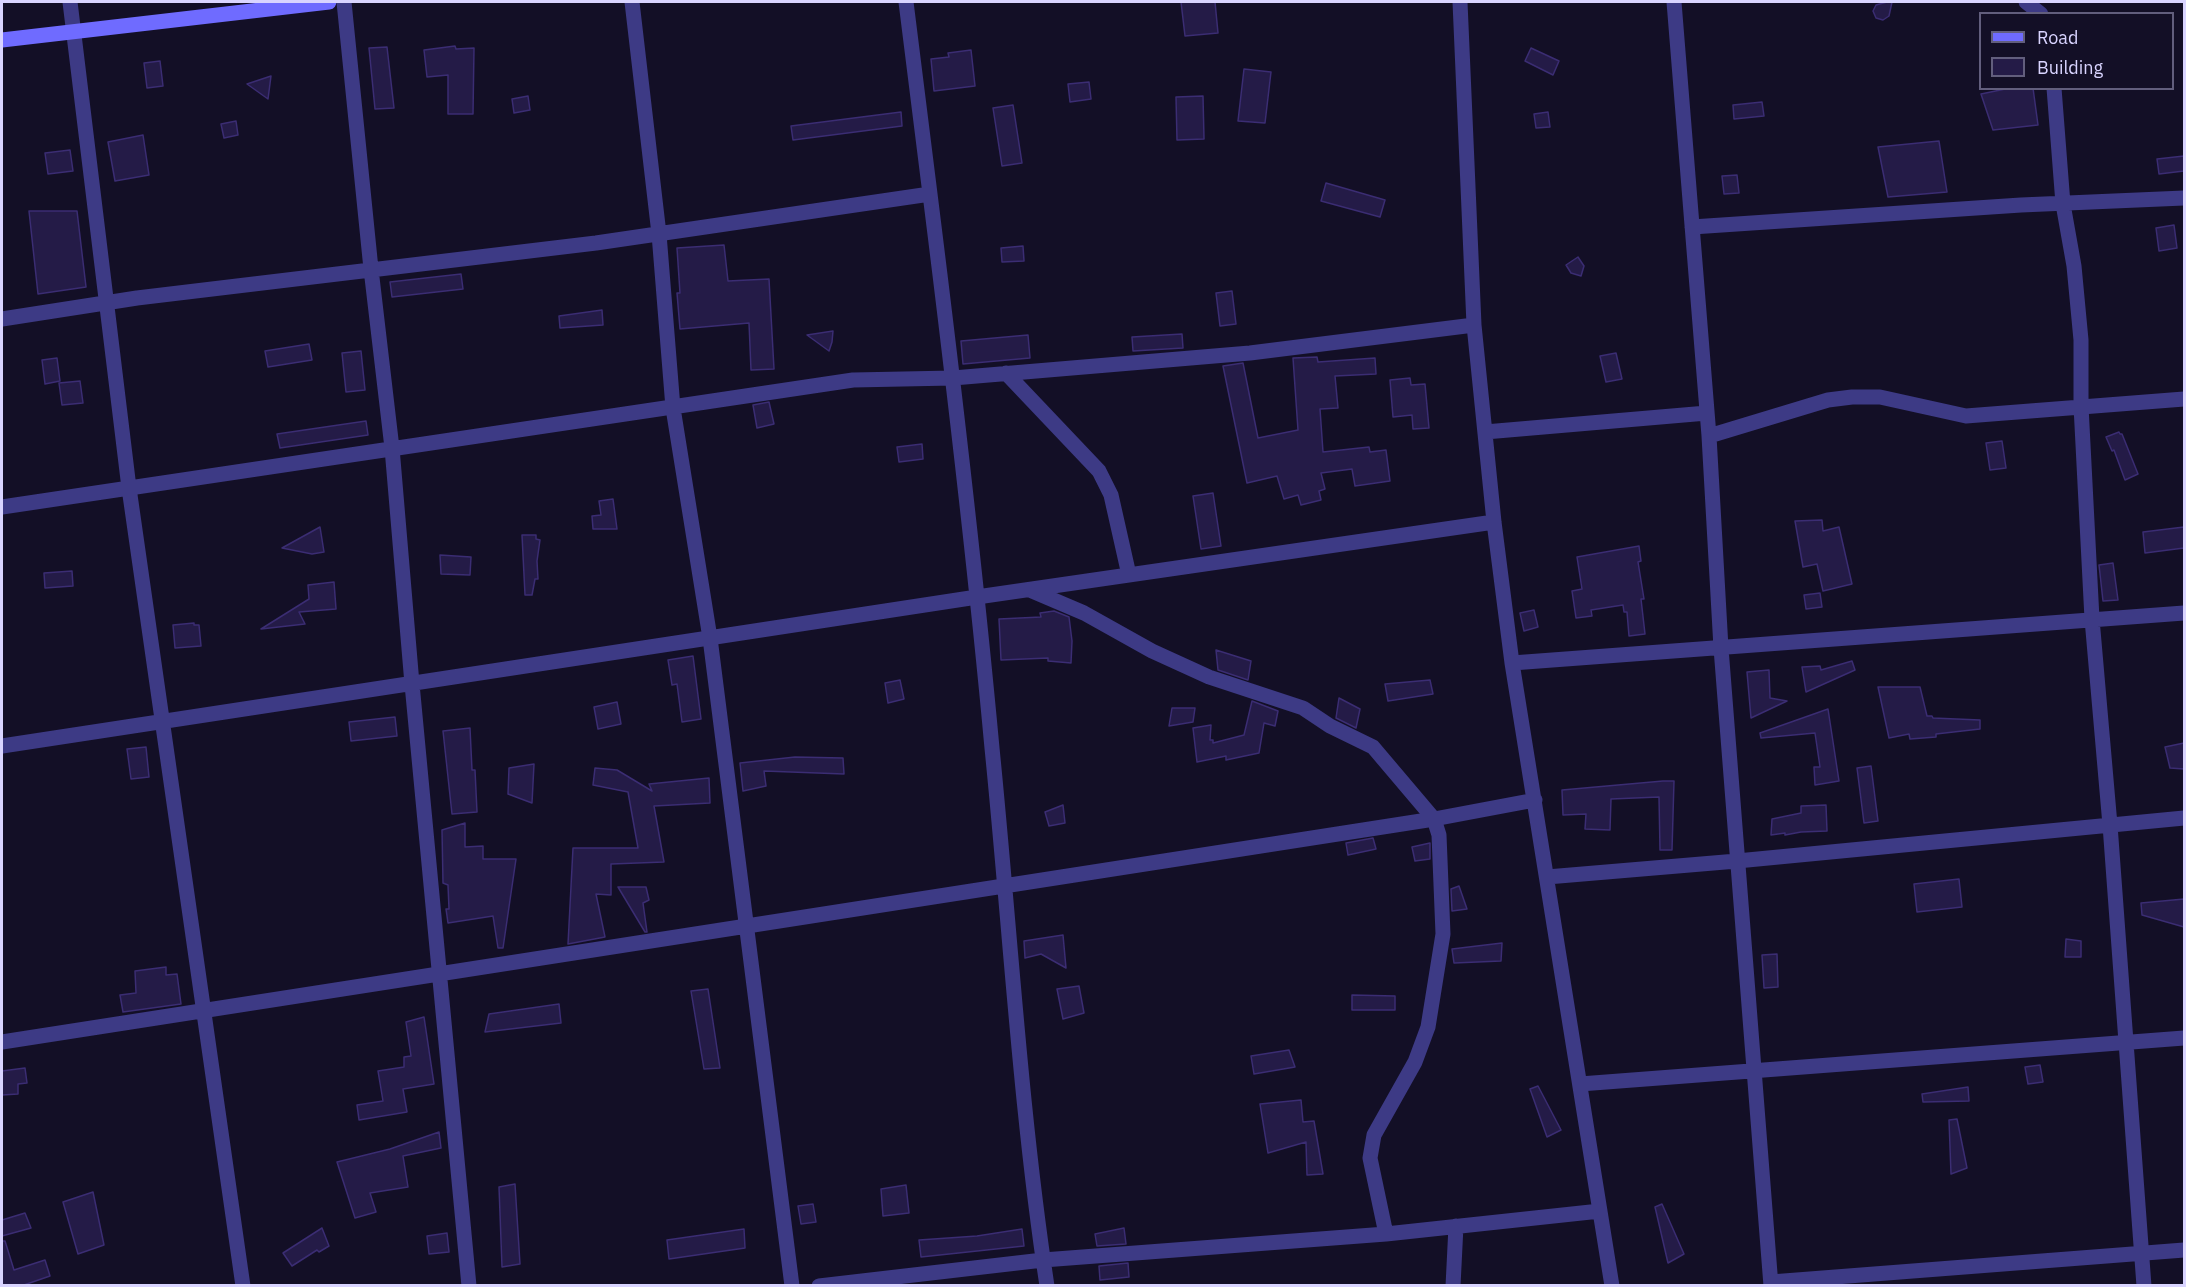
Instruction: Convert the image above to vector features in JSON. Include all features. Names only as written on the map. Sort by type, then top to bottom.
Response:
[{"type":"main road","points":[[2,40],[329,2]]},
{"type":"street","points":[[70,2],[129,488],[243,1286]]},
{"type":"street","points":[[344,2],[392,447],[469,1286]]},
{"type":"street","points":[[632,2],[659,234],[673,408],[710,638],[792,1286]]},
{"type":"street","points":[[906,2],[953,378],[977,597],[1018,1048],[1047,1286]]},
{"type":"street","points":[[1460,2],[1474,325],[1494,522],[1512,663],[1612,1286]]},
{"type":"street","points":[[1674,2],[1709,436],[1737,861],[1771,1284],[2184,1250]]},
{"type":"street","points":[[2026,2],[2038,12]]},
{"type":"street","points":[[2054,90],[2063,204],[2074,267],[2082,363],[2081,406],[2092,619],[2110,825],[2144,1286]]},
{"type":"street","points":[[2,319],[106,303],[371,269],[596,243],[930,194]]},
{"type":"street","points":[[1692,226],[2021,205],[2184,198]]},
{"type":"street","points":[[2,507],[853,380],[953,378],[1250,353],[1474,325]]},
{"type":"street","points":[[1006,373],[1099,471],[1111,495],[1129,575]]},
{"type":"street","points":[[1709,436],[1828,400],[1852,397],[1880,397],[1966,416],[2184,399]]},
{"type":"street","points":[[1485,432],[1707,413]]},
{"type":"street","points":[[2,746],[977,597],[1494,522]]},
{"type":"street","points":[[1030,590],[1084,614],[1152,651],[1209,676],[1303,708],[1330,726],[1372,747],[1434,819],[1439,835],[1443,934],[1428,1027],[1415,1062],[1374,1135],[1371,1146],[1372,1167],[1386,1234]]},
{"type":"street","points":[[1512,663],[2184,613]]},
{"type":"street","points":[[2,1042],[1434,819],[1535,800]]},
{"type":"street","points":[[1547,877],[2184,818]]},
{"type":"street","points":[[1580,1084],[2184,1038]]},
{"type":"street","points":[[819,1286],[1043,1260],[1386,1234],[1600,1210]]},
{"type":"street","points":[[1453,1286],[1456,1226]]},
{"type":"building","points":[[1181,2],[1215,2],[1218,33],[1185,36]]},
{"type":"building","points":[[1892,2],[1889,16],[1883,20],[1876,18],[1873,11],[1876,5]]},
{"type":"building","points":[[455,46],[456,49],[474,48],[473,114],[448,114],[448,75],[427,77],[424,50]]},
{"type":"building","points":[[387,47],[394,108],[375,109],[369,48]]},
{"type":"building","points":[[1531,48],[1559,61],[1553,75],[1525,61]]},
{"type":"building","points":[[971,50],[975,86],[934,91],[931,59],[949,57],[948,53]]},
{"type":"building","points":[[160,61],[163,86],[147,88],[144,63]]},
{"type":"building","points":[[1244,69],[1271,72],[1265,123],[1238,121]]},
{"type":"building","points":[[271,76],[268,99],[247,84]]},
{"type":"building","points":[[1089,82],[1091,99],[1070,102],[1068,84]]},
{"type":"building","points":[[2000,90],[2033,90],[2038,125],[1993,130],[1981,94]]},
{"type":"building","points":[[528,96],[530,110],[514,113],[512,99]]},
{"type":"building","points":[[1203,96],[1204,139],[1177,140],[1176,97]]},
{"type":"building","points":[[1762,102],[1764,116],[1734,119],[1733,105]]},
{"type":"building","points":[[1013,105],[1022,163],[1002,166],[993,108]]},
{"type":"building","points":[[901,112],[902,126],[793,140],[791,126]]},
{"type":"building","points":[[1548,112],[1550,127],[1536,128],[1534,114]]},
{"type":"building","points":[[236,121],[238,135],[224,138],[221,124]]},
{"type":"building","points":[[143,135],[149,175],[115,181],[108,142]]},
{"type":"building","points":[[1939,141],[1947,192],[1888,197],[1878,147]]},
{"type":"building","points":[[70,150],[73,171],[48,174],[45,153]]},
{"type":"building","points":[[2184,156],[2184,171],[2159,174],[2157,159]]},
{"type":"building","points":[[1737,175],[1739,193],[1724,194],[1722,176]]},
{"type":"building","points":[[1326,183],[1385,200],[1380,217],[1321,201]]},
{"type":"building","points":[[29,211],[77,211],[86,287],[38,294]]},
{"type":"building","points":[[2174,225],[2177,248],[2159,251],[2156,228]]},
{"type":"building","points":[[724,245],[728,281],[769,279],[774,369],[751,370],[749,323],[680,329],[677,248]]},
{"type":"building","points":[[1023,246],[1024,261],[1002,262],[1001,248]]},
{"type":"building","points":[[1578,257],[1584,266],[1581,276],[1571,273],[1566,265]]},
{"type":"building","points":[[461,274],[463,289],[392,297],[390,282]]},
{"type":"building","points":[[1232,291],[1236,324],[1220,326],[1216,293]]},
{"type":"building","points":[[602,310],[603,325],[560,328],[559,316]]},
{"type":"building","points":[[833,331],[829,351],[807,335]]},
{"type":"building","points":[[1182,334],[1183,348],[1133,351],[1132,337]]},
{"type":"building","points":[[1028,335],[1030,358],[963,364],[961,341]]},
{"type":"building","points":[[309,344],[312,360],[268,367],[265,351]]},
{"type":"building","points":[[361,351],[365,390],[346,392],[342,353]]},
{"type":"building","points":[[1616,353],[1622,379],[1606,382],[1600,356]]},
{"type":"building","points":[[1317,357],[1318,362],[1375,358],[1376,374],[1335,376],[1338,408],[1320,409],[1323,452],[1369,447],[1370,452],[1386,450],[1390,481],[1355,486],[1352,469],[1321,473],[1325,489],[1319,491],[1321,500],[1301,505],[1298,495],[1284,499],[1277,476],[1247,483],[1223,366],[1243,363],[1258,438],[1298,430],[1293,358]]},
{"type":"building","points":[[57,358],[60,381],[45,384],[42,360]]},
{"type":"building","points":[[1410,378],[1411,385],[1425,384],[1429,428],[1413,429],[1412,415],[1393,417],[1390,380]]},
{"type":"building","points":[[80,381],[83,403],[62,405],[59,383]]},
{"type":"building","points":[[769,402],[774,424],[757,428],[753,405]]},
{"type":"building","points":[[366,421],[368,435],[280,448],[277,434]]},
{"type":"building","points":[[2119,432],[2122,434],[2138,474],[2125,480],[2114,450],[2112,451],[2106,437]]},
{"type":"building","points":[[2002,441],[2006,468],[1990,470],[1986,443]]},
{"type":"building","points":[[922,444],[923,459],[899,462],[897,447]]},
{"type":"building","points":[[1213,493],[1221,546],[1201,549],[1193,496]]},
{"type":"building","points":[[613,499],[617,529],[593,529],[592,516],[601,515],[599,501]]},
{"type":"building","points":[[1822,520],[1823,531],[1839,527],[1852,584],[1823,591],[1817,564],[1803,567],[1795,521]]},
{"type":"building","points":[[320,527],[324,552],[312,554],[282,548]]},
{"type":"building","points":[[2184,527],[2184,548],[2145,553],[2143,532]]},
{"type":"building","points":[[522,535],[536,535],[536,539],[540,540],[537,561],[538,579],[535,579],[532,595],[525,595]]},
{"type":"building","points":[[1639,546],[1641,561],[1638,562],[1644,599],[1641,599],[1645,634],[1629,636],[1627,612],[1624,612],[1623,605],[1591,610],[1592,616],[1576,618],[1572,591],[1582,589],[1577,557]]},
{"type":"building","points":[[440,555],[471,557],[470,575],[441,574]]},
{"type":"building","points":[[2113,563],[2118,600],[2103,601],[2099,565]]},
{"type":"building","points":[[72,571],[73,586],[45,588],[44,573]]},
{"type":"building","points":[[334,582],[336,609],[299,612],[305,624],[261,629],[309,599],[308,585]]},
{"type":"building","points":[[1820,593],[1822,607],[1806,609],[1804,595]]},
{"type":"building","points":[[1534,610],[1538,627],[1524,631],[1520,613]]},
{"type":"building","points":[[1054,611],[1069,617],[1072,641],[1071,663],[1048,661],[1048,658],[1001,660],[999,619],[1041,617],[1040,613]]},
{"type":"building","points":[[194,623],[194,625],[199,625],[201,646],[175,648],[173,625]]},
{"type":"building","points":[[1216,650],[1251,661],[1248,680],[1218,670]]},
{"type":"building","points":[[693,656],[701,719],[682,722],[677,684],[672,685],[668,660]]},
{"type":"building","points":[[1852,661],[1855,670],[1806,692],[1802,667],[1820,666],[1821,670]]},
{"type":"building","points":[[1769,670],[1770,698],[1787,701],[1751,718],[1747,672]]},
{"type":"building","points":[[900,680],[904,699],[888,703],[885,683]]},
{"type":"building","points":[[1430,680],[1433,694],[1388,701],[1385,684]]},
{"type":"building","points":[[1878,687],[1920,687],[1927,716],[1980,720],[1980,729],[1936,734],[1936,737],[1910,739],[1909,734],[1889,738]]},
{"type":"building","points":[[1339,698],[1360,709],[1356,728],[1336,718]]},
{"type":"building","points":[[1252,701],[1278,711],[1275,726],[1264,723],[1259,753],[1226,760],[1226,756],[1197,762],[1193,728],[1211,725],[1210,740],[1213,740],[1213,743],[1244,735]]},
{"type":"building","points":[[617,702],[621,724],[598,729],[594,707]]},
{"type":"building","points":[[1172,708],[1195,708],[1193,722],[1169,726]]},
{"type":"building","points":[[1828,709],[1839,781],[1815,785],[1814,767],[1820,767],[1815,733],[1761,738],[1760,733]]},
{"type":"building","points":[[395,717],[397,736],[351,741],[349,722]]},
{"type":"building","points":[[470,728],[477,812],[452,814],[443,731]]},
{"type":"building","points":[[2184,743],[2184,769],[2170,768],[2165,747]]},
{"type":"building","points":[[146,747],[149,777],[131,779],[127,749]]},
{"type":"building","points":[[795,757],[843,758],[844,774],[764,771],[766,786],[743,791],[740,763]]},
{"type":"building","points":[[534,764],[532,803],[508,794],[509,768]]},
{"type":"building","points":[[1871,766],[1878,821],[1864,823],[1857,768]]},
{"type":"building","points":[[595,768],[617,770],[652,791],[649,784],[709,778],[710,803],[654,806],[664,862],[611,864],[611,895],[596,894],[605,937],[568,944],[573,848],[638,848],[628,792],[593,785]]},
{"type":"building","points":[[1674,781],[1672,850],[1660,850],[1659,797],[1611,799],[1610,830],[1585,829],[1586,814],[1563,815],[1562,790]]},
{"type":"building","points":[[1063,805],[1065,823],[1049,826],[1045,812]]},
{"type":"building","points":[[1826,805],[1827,831],[1771,835],[1772,819],[1801,813],[1801,806]]},
{"type":"building","points":[[465,823],[465,847],[483,846],[483,859],[516,859],[503,948],[498,948],[493,916],[448,923],[446,909],[449,909],[448,885],[443,883],[442,830]]},
{"type":"building","points":[[1373,838],[1376,849],[1348,855],[1346,843]]},
{"type":"building","points":[[1430,843],[1430,859],[1415,861],[1412,847]]},
{"type":"building","points":[[1959,879],[1962,907],[1917,912],[1914,884]]},
{"type":"building","points":[[1459,886],[1467,909],[1452,911],[1451,889]]},
{"type":"building","points":[[618,887],[646,887],[649,900],[643,903],[647,932],[645,932]]},
{"type":"building","points":[[2184,899],[2184,927],[2142,915],[2141,903]]},
{"type":"building","points":[[1063,935],[1066,968],[1041,954],[1025,958],[1024,941]]},
{"type":"building","points":[[2066,939],[2081,941],[2081,957],[2065,957]]},
{"type":"building","points":[[1502,943],[1501,961],[1454,963],[1452,949]]},
{"type":"building","points":[[1777,954],[1778,987],[1764,988],[1762,955]]},
{"type":"building","points":[[166,967],[166,975],[177,974],[181,1004],[123,1012],[120,995],[136,993],[135,971]]},
{"type":"building","points":[[1079,986],[1084,1013],[1063,1019],[1057,989]]},
{"type":"building","points":[[708,989],[720,1068],[704,1069],[691,991]]},
{"type":"building","points":[[1352,995],[1395,996],[1395,1010],[1352,1010]]},
{"type":"building","points":[[559,1004],[561,1023],[485,1032],[489,1014]]},
{"type":"building","points":[[424,1017],[434,1084],[403,1089],[407,1112],[359,1120],[357,1105],[383,1101],[378,1071],[404,1067],[404,1057],[411,1056],[406,1022]]},
{"type":"building","points":[[1289,1050],[1295,1067],[1254,1074],[1251,1056]]},
{"type":"building","points":[[2040,1065],[2043,1082],[2028,1084],[2025,1067]]},
{"type":"building","points":[[25,1068],[27,1083],[18,1084],[18,1094],[2,1095],[2,1071]]},
{"type":"building","points":[[1538,1086],[1561,1130],[1547,1137],[1530,1089]]},
{"type":"building","points":[[1968,1087],[1969,1101],[1923,1102],[1922,1094]]},
{"type":"building","points":[[1301,1100],[1303,1122],[1314,1121],[1323,1174],[1307,1175],[1306,1142],[1268,1153],[1260,1104]]},
{"type":"building","points":[[1957,1119],[1967,1168],[1951,1174],[1949,1120]]},
{"type":"building","points":[[439,1132],[441,1148],[403,1156],[408,1187],[370,1193],[376,1212],[355,1218],[337,1162],[390,1149]]},
{"type":"building","points":[[515,1184],[520,1264],[502,1267],[499,1187]]},
{"type":"building","points":[[906,1185],[909,1213],[883,1216],[881,1189]]},
{"type":"building","points":[[93,1192],[104,1245],[78,1254],[63,1202]]},
{"type":"building","points":[[813,1204],[816,1222],[801,1224],[798,1206]]},
{"type":"building","points":[[1662,1204],[1684,1254],[1668,1263],[1655,1207]]},
{"type":"building","points":[[25,1213],[31,1228],[2,1236],[2,1220]]},
{"type":"building","points":[[322,1228],[329,1246],[319,1252],[317,1250],[292,1266],[283,1253]]},
{"type":"building","points":[[1124,1228],[1126,1244],[1097,1246],[1095,1234]]},
{"type":"building","points":[[744,1229],[745,1248],[669,1259],[667,1240]]},
{"type":"building","points":[[1022,1229],[1024,1246],[921,1257],[919,1240],[977,1236]]},
{"type":"building","points":[[447,1233],[449,1252],[429,1254],[427,1236]]},
{"type":"building","points":[[2,1241],[5,1241],[14,1270],[45,1260],[50,1276],[21,1286],[2,1286]]},
{"type":"building","points":[[1128,1263],[1129,1277],[1100,1280],[1099,1266]]}]
